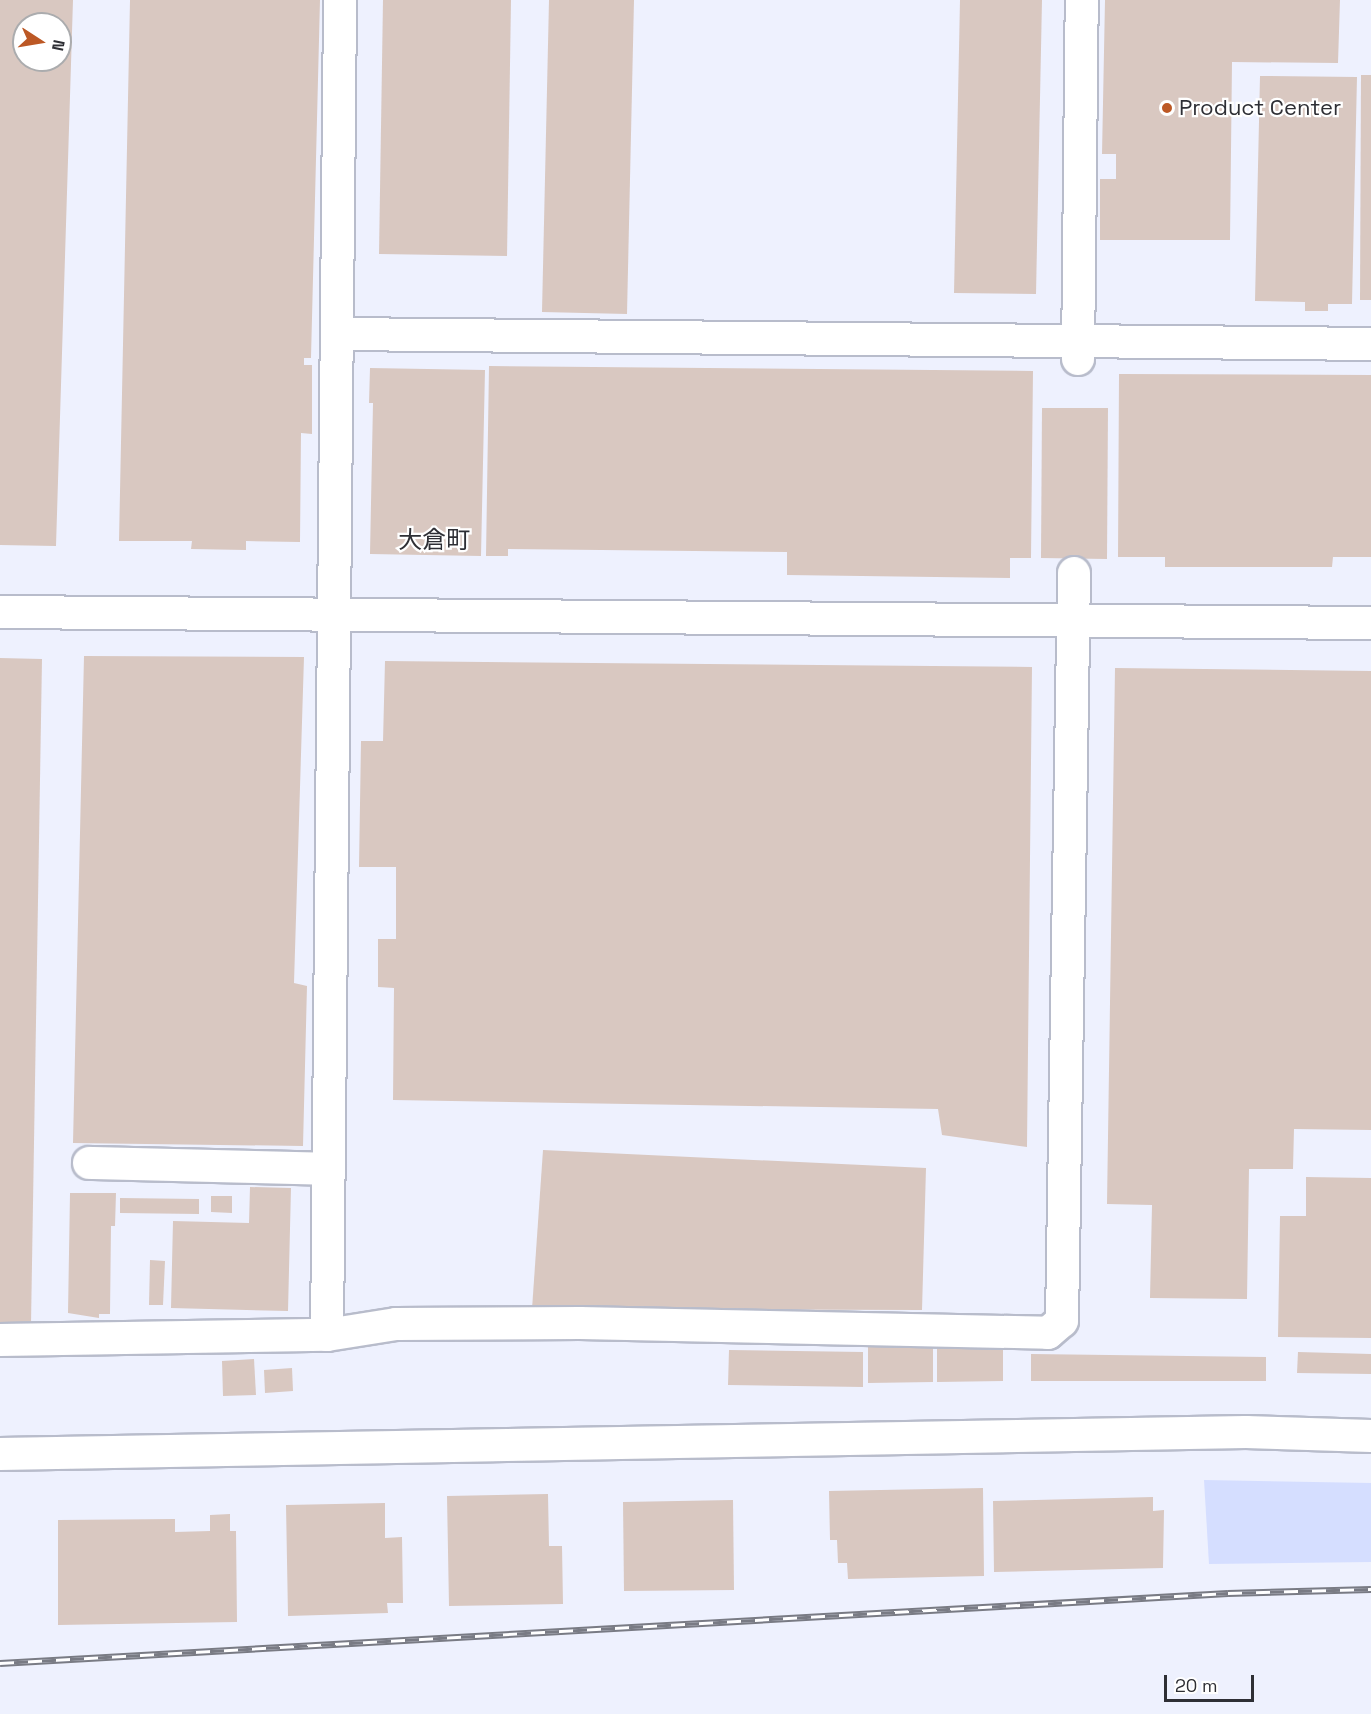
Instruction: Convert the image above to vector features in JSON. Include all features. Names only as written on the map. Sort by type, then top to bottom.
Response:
[{"type":"street","points":[[327,1335],[340,0]]},
{"type":"street","points":[[1078,349],[1082,0]]},
{"type":"street","points":[[337,334],[1078,349],[1371,344]]},
{"type":"street","points":[[0,1340],[327,1335],[396,1324],[569,1323],[1048,1333],[1062,1322],[1074,573]]},
{"type":"street","points":[[0,612],[1371,623]]},
{"type":"street","points":[[89,1163],[329,1169]]},
{"type":"street","points":[[0,1454],[1234,1432],[1371,1436]]},
{"type":"shaded area","points":[[1204,1480],[1371,1483],[1371,1562],[1209,1564]]},
{"type":"building","points":[[0,0],[73,0],[72,32],[72,12],[12,12],[12,72],[71,72],[56,546],[0,545]]},
{"type":"building","points":[[130,0],[320,0],[311,358],[304,358],[304,365],[312,365],[312,434],[301,433],[300,542],[246,541],[246,550],[191,549],[192,541],[119,541]]},
{"type":"building","points":[[383,0],[511,0],[507,256],[379,254]]},
{"type":"building","points":[[549,0],[634,0],[627,314],[542,312]]},
{"type":"building","points":[[960,0],[1042,0],[1036,294],[954,293]]},
{"type":"building","name":"Product Center","points":[[1105,0],[1340,0],[1338,63],[1232,62],[1230,240],[1100,240],[1100,179],[1116,179],[1116,154],[1102,154]]},
{"type":"building","points":[[1361,75],[1371,75],[1371,300],[1360,300]]},
{"type":"building","points":[[1260,76],[1357,77],[1352,304],[1328,304],[1328,311],[1305,311],[1305,302],[1255,301]]},
{"type":"building","points":[[489,366],[1033,371],[1031,558],[1010,558],[1010,578],[787,575],[787,552],[508,549],[508,556],[486,556]]},
{"type":"building","points":[[370,368],[485,370],[481,556],[370,554],[373,403],[369,403]]},
{"type":"building","points":[[1119,374],[1371,375],[1371,557],[1333,557],[1332,567],[1165,567],[1165,557],[1118,557]]},
{"type":"building","points":[[1042,408],[1108,408],[1107,559],[1041,558]]},
{"type":"building","points":[[84,656],[304,657],[294,983],[307,986],[303,1146],[73,1143]]},
{"type":"building","points":[[0,658],[42,659],[31,1324],[0,1324]]},
{"type":"building","points":[[385,661],[1032,667],[1027,1147],[942,1135],[938,1109],[393,1100],[394,988],[378,987],[378,939],[396,939],[396,867],[359,867],[361,741],[383,741]]},
{"type":"building","points":[[1115,668],[1371,671],[1371,1130],[1294,1129],[1293,1169],[1249,1169],[1247,1299],[1150,1298],[1152,1205],[1107,1204]]},
{"type":"building","points":[[543,1150],[926,1168],[922,1310],[532,1309]]},
{"type":"building","points":[[1306,1177],[1371,1178],[1371,1338],[1278,1337],[1280,1216],[1306,1216]]},
{"type":"building","points":[[250,1187],[291,1188],[288,1311],[171,1308],[173,1221],[249,1223]]},
{"type":"building","points":[[70,1193],[116,1193],[115,1226],[111,1226],[110,1314],[99,1314],[99,1318],[68,1313]]},
{"type":"building","points":[[211,1196],[232,1196],[232,1213],[211,1212]]},
{"type":"building","points":[[120,1198],[199,1199],[199,1214],[120,1213]]},
{"type":"building","points":[[150,1260],[165,1261],[163,1305],[149,1305]]},
{"type":"building","points":[[1003,1345],[1003,1381],[937,1382],[937,1346]]},
{"type":"building","points":[[933,1346],[933,1382],[868,1383],[868,1347]]},
{"type":"building","points":[[729,1350],[863,1352],[863,1387],[728,1385]]},
{"type":"building","points":[[1298,1352],[1371,1354],[1371,1374],[1297,1373]]},
{"type":"building","points":[[1031,1354],[1266,1357],[1266,1381],[1031,1381]]},
{"type":"building","points":[[254,1359],[256,1395],[223,1396],[222,1361]]},
{"type":"building","points":[[292,1368],[293,1391],[265,1393],[264,1370]]},
{"type":"building","points":[[983,1488],[984,1576],[848,1579],[847,1563],[838,1563],[837,1540],[830,1540],[829,1491]]},
{"type":"building","points":[[548,1494],[549,1546],[562,1546],[563,1604],[449,1606],[447,1496]]},
{"type":"building","points":[[1153,1497],[1153,1511],[1164,1510],[1163,1568],[994,1572],[993,1501]]},
{"type":"building","points":[[733,1500],[734,1590],[624,1591],[623,1502]]},
{"type":"building","points":[[385,1503],[385,1538],[402,1537],[403,1603],[387,1603],[388,1613],[288,1616],[286,1505]]},
{"type":"building","points":[[230,1514],[230,1531],[236,1531],[237,1622],[58,1625],[58,1520],[175,1519],[175,1532],[210,1531],[210,1515]]},
{"type":"railway","points":[[0,1663],[1228,1593],[1371,1589]]},
{"type":"place","name":"Product Center","points":[[1167,108]]},
{"type":"district","name":"大倉町","points":[[434,540]]}]
